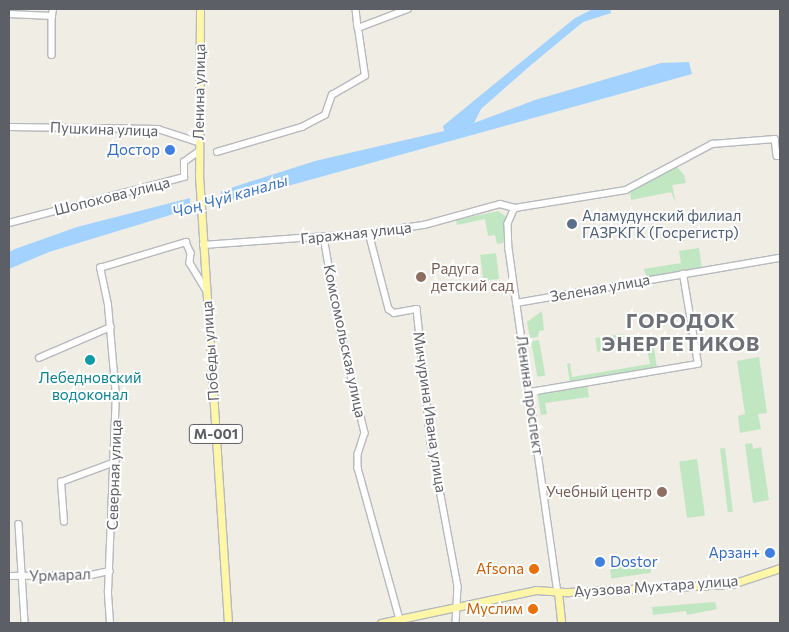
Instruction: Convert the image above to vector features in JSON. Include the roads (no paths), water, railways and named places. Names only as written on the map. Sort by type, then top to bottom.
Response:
[{"type":"main road","name":"Ленина улица","points":[[200,9],[198,152],[202,228]]},
{"type":"main road","name":"Победы улица","points":[[202,228],[228,623]]},
{"type":"main road","name":"Ауэзова Мухтара улица","points":[[381,623],[536,590],[558,592],[732,584],[780,568]]},
{"type":"main road","points":[[558,592],[561,623]]},
{"type":"street","points":[[52,55],[53,9]]},
{"type":"street","points":[[217,152],[302,127],[325,115],[332,95],[365,76],[356,9]]},
{"type":"street","points":[[358,28],[408,9]]},
{"type":"street","points":[[9,14],[52,16]]},
{"type":"street","name":"Пушкина улица","points":[[9,127],[158,129],[198,142]]},
{"type":"street","points":[[515,208],[626,190],[712,144],[775,139],[776,156],[780,156]]},
{"type":"street","name":"Шопокова улица","points":[[9,223],[184,177],[184,162],[198,152]]},
{"type":"street","name":"Гаражная улица","points":[[203,245],[369,233],[424,225],[500,204],[515,208]]},
{"type":"street","name":"Ленина проспект","points":[[515,208],[508,229],[516,302],[558,592]]},
{"type":"street","name":"Мичурина Ивана улица","points":[[369,233],[388,310],[394,313],[416,309],[430,434],[458,586],[456,623]]},
{"type":"street","name":"Комсомольская улица","points":[[324,237],[340,330],[365,433],[358,454],[358,468],[400,619]]},
{"type":"street","name":"Северная улица","points":[[110,623],[116,397],[111,326],[100,268],[186,242],[191,253],[190,264],[206,292]]},
{"type":"street","name":"Зеленая улица","points":[[516,302],[780,258]]},
{"type":"street","points":[[530,392],[698,364],[683,274]]},
{"type":"street","points":[[39,358],[111,326]]},
{"type":"street","points":[[64,522],[61,482],[115,462]]},
{"type":"street","points":[[20,524],[21,576],[25,623]]},
{"type":"street","name":"Урмарал","points":[[9,576],[91,575],[110,571]]},
{"type":"water","points":[[610,9],[611,13],[583,22],[531,65],[481,109],[474,123],[535,100],[661,63],[689,62],[692,74],[266,192],[251,192],[221,204],[221,191],[315,161],[444,131],[443,126],[575,18],[591,10]]},
{"type":"water","points":[[190,198],[190,209],[49,252],[9,269],[9,252],[15,249],[77,227]]},
{"type":"waterway","name":"Чоң Чүй каналы","points":[[183,209],[227,197]]},
{"type":"place","name":"Достор","points":[[170,150]]},
{"type":"place","name":"Аламудунский филиал ГАЗРКГК (Госрегистр)","points":[[572,224]]},
{"type":"place","name":"Радуга детский сад","points":[[421,277]]},
{"type":"place","name":"Лебедновский водоконал","points":[[90,360]]},
{"type":"place","name":"Учебный центр","points":[[662,492]]},
{"type":"place","name":"Арзан+","points":[[770,553]]},
{"type":"place","name":"Dostor","points":[[600,562]]},
{"type":"place","name":"Afsona","points":[[534,569]]},
{"type":"place","name":"Муслим","points":[[533,609]]},
{"type":"district","name":"ГОРОДОК ЭНЕРГЕТИКОВ","points":[[681,332]]}]
